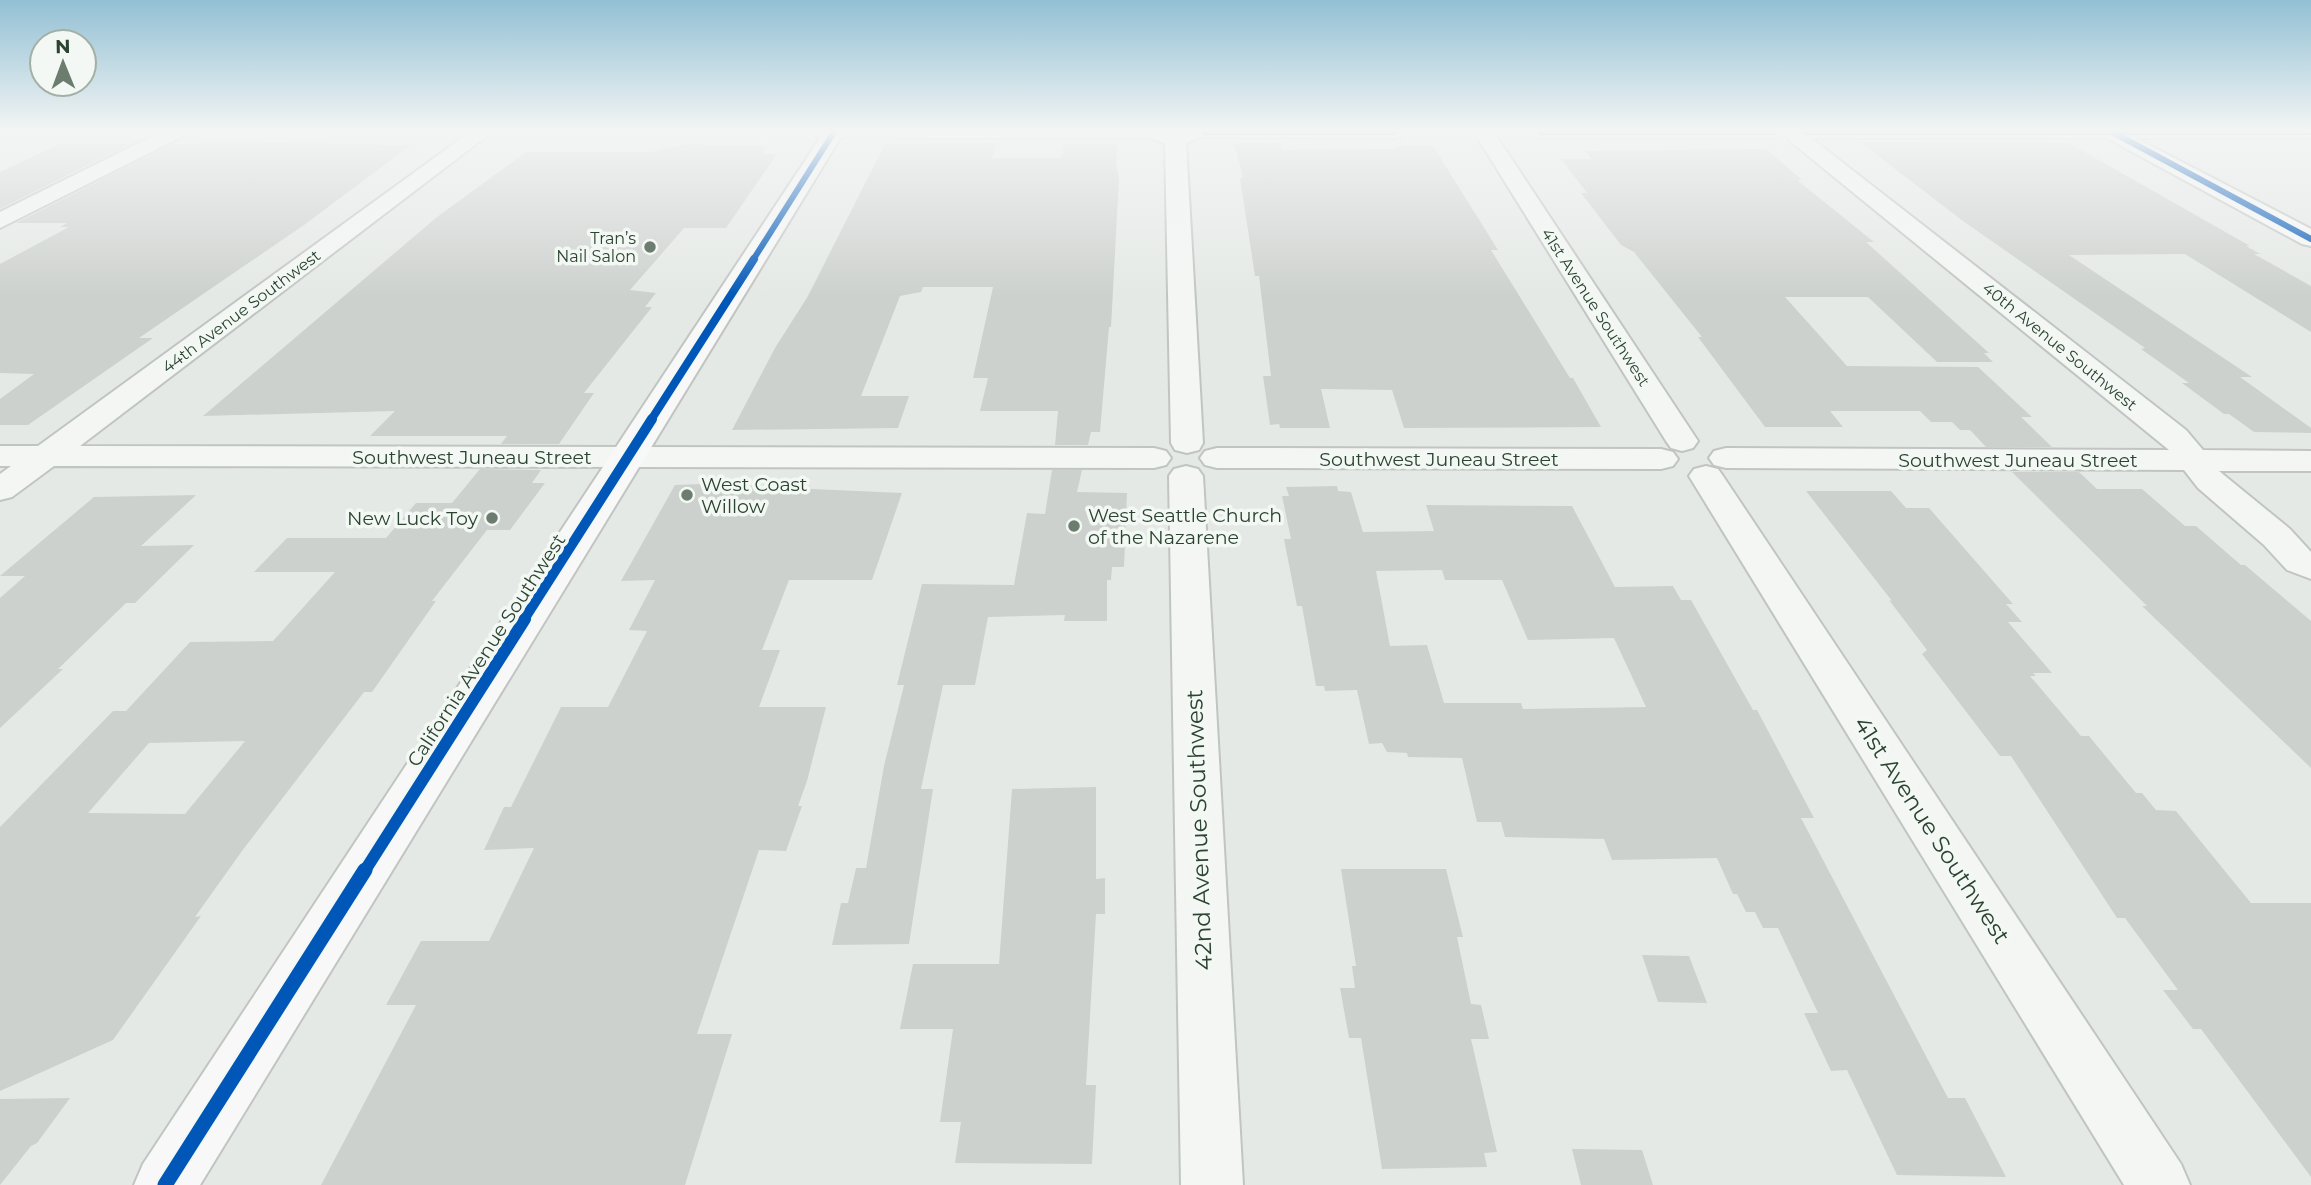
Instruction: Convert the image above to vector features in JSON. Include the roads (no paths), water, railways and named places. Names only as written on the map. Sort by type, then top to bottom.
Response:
[{"type":"main road","name":"California Avenue Southwest","points":[[165,1185],[799,187]]},
{"type":"main road","points":[[2214,187],[2311,239]]},
{"type":"street","points":[[0,221],[67,187]]},
{"type":"street","name":"44th Avenue Southwest","points":[[0,490],[408,187]]},
{"type":"street","name":"42nd Avenue Southwest","points":[[1181,187],[1186,459],[1212,1185]]},
{"type":"street","name":"41st Avenue Southwest","points":[[1519,187],[2159,1185]]},
{"type":"street","name":"40th Avenue Southwest","points":[[1860,187],[2175,437],[2210,481],[2277,537],[2300,562],[2311,568]]},
{"type":"street","name":"Southwest Juneau Street","points":[[0,456],[2311,461]]},
{"type":"place","name":"Tran’s Nail Salon","points":[[650,247]]},
{"type":"place","name":"West Coast Willow","points":[[687,495]]},
{"type":"place","name":"New Luck Toy","points":[[492,518]]},
{"type":"place","name":"West Seattle Church of the Nazarene","points":[[1074,526]]}]
